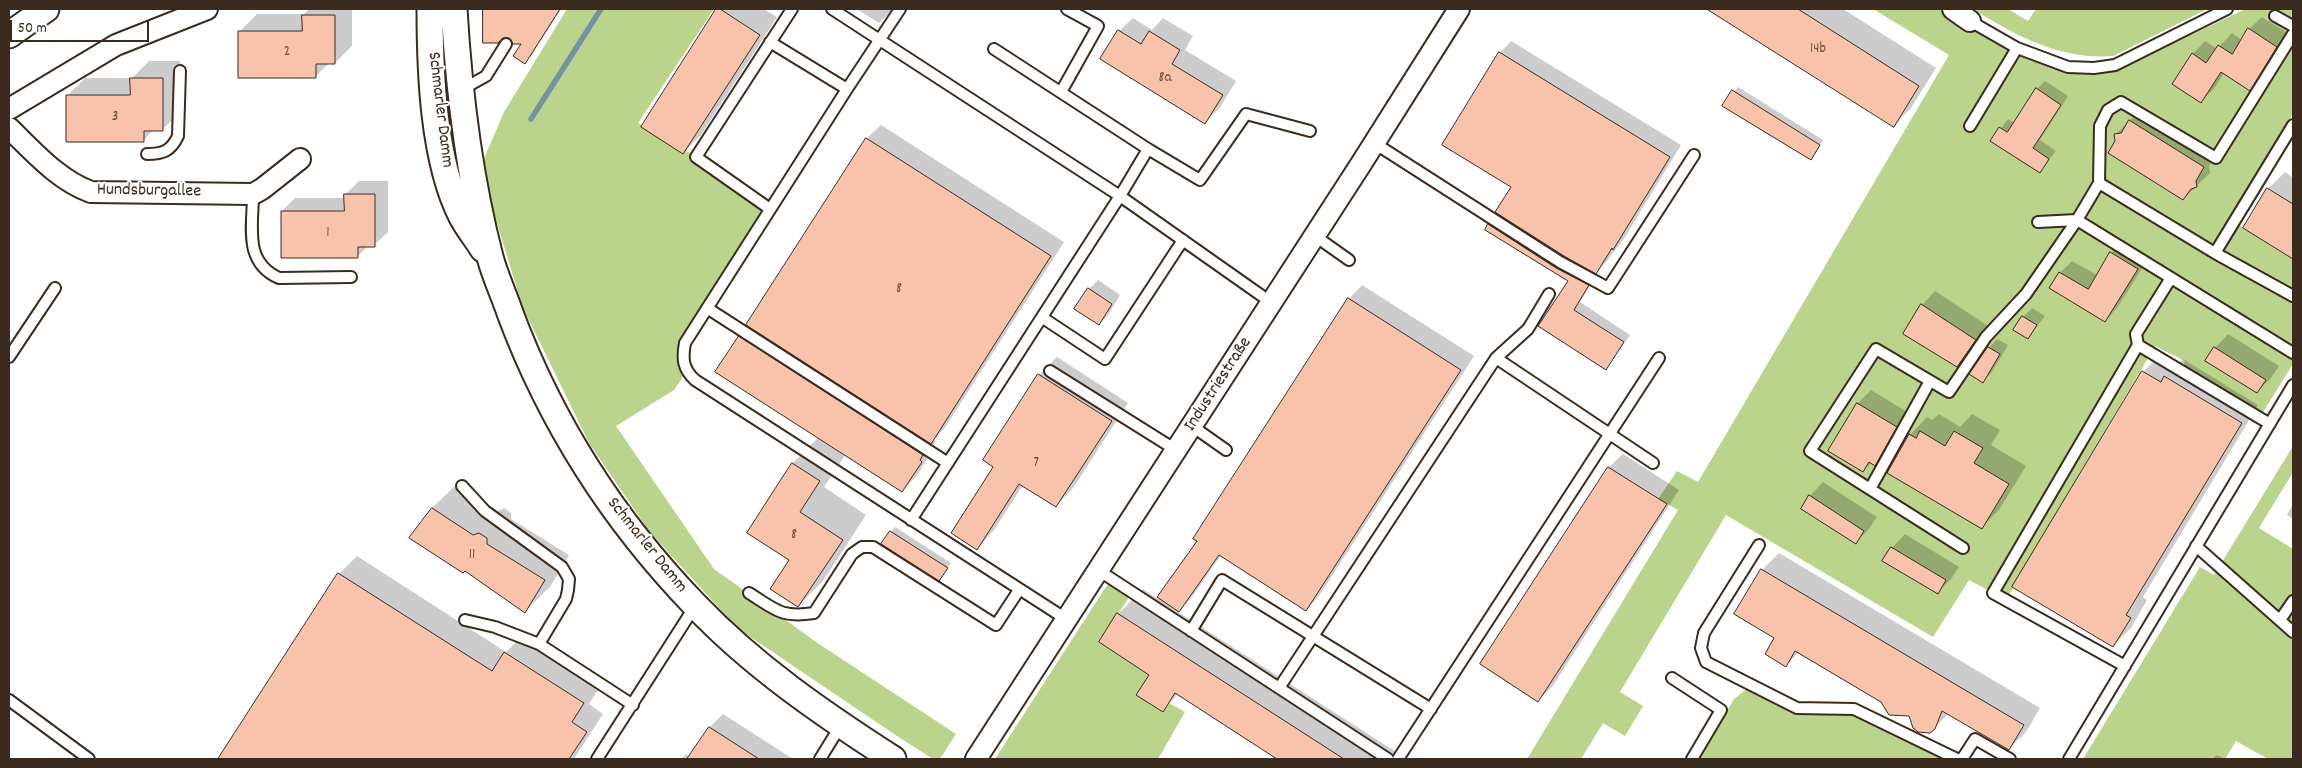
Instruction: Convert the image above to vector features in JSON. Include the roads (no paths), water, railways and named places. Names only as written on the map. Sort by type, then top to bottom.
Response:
[{"type":"street","points":[[9,35],[46,9]]},
{"type":"street","points":[[9,109],[116,45],[207,9]]},
{"type":"street","name":"Schmarler Damm","points":[[430,9],[430,48],[436,115],[445,170],[462,216],[490,259]]},
{"type":"street","name":"Schmarler Damm","points":[[454,9],[460,90],[466,136],[490,259],[522,344],[548,402],[576,453],[610,504],[695,606],[772,674],[893,759]]},
{"type":"street","name":"Industriestraße","points":[[976,759],[1272,303],[1459,9]]},
{"type":"street","points":[[1952,9],[1970,21]]},
{"type":"street","name":"Hundsburgallee","points":[[9,128],[59,175],[75,186],[91,192],[253,194]]},
{"type":"street","points":[[253,194],[300,159]]},
{"type":"lane","points":[[770,209],[696,157],[792,9]]},
{"type":"lane","points":[[832,9],[1120,196],[1272,303]]},
{"type":"lane","points":[[900,9],[846,89],[685,343],[682,358],[686,372],[695,380],[1066,619]]},
{"type":"lane","points":[[1061,92],[1098,26],[1067,9]]},
{"type":"lane","points":[[1970,21],[2017,48],[2068,67],[2094,68],[2114,65],[2227,9]]},
{"type":"lane","points":[[2276,16],[2293,26]]},
{"type":"lane","points":[[1962,548],[1810,451],[1876,349],[1949,392],[1986,337],[2026,294],[2077,220],[2099,183],[2100,126],[2108,110],[2121,102],[2216,158],[2293,34]]},
{"type":"lane","points":[[770,42],[846,89]]},
{"type":"lane","points":[[460,90],[486,76],[506,44]]},
{"type":"lane","points":[[1970,126],[2017,48]]},
{"type":"lane","points":[[994,49],[1148,149],[1200,180],[1246,114],[1310,131]]},
{"type":"lane","points":[[147,154],[167,151],[174,145],[178,136],[180,71]]},
{"type":"lane","points":[[2215,253],[2293,125]]},
{"type":"lane","points":[[1382,148],[1560,262],[1608,288],[1694,155]]},
{"type":"lane","points":[[911,520],[1120,196],[1148,149]]},
{"type":"lane","points":[[2099,183],[2215,253],[2293,296]]},
{"type":"lane","points":[[253,194],[253,252],[259,263],[269,273],[280,278],[351,277]]},
{"type":"lane","points":[[2038,222],[2077,220],[2293,352]]},
{"type":"lane","points":[[1315,236],[1349,260]]},
{"type":"lane","points":[[1042,318],[1105,359],[1183,240]]},
{"type":"lane","points":[[2124,666],[1992,593],[2138,345],[2136,334],[2171,278]]},
{"type":"lane","points":[[9,357],[55,288]]},
{"type":"lane","points":[[1278,688],[1496,358],[1528,328],[1550,294]]},
{"type":"lane","points":[[707,308],[948,463]]},
{"type":"lane","points":[[2138,345],[2270,424]]},
{"type":"lane","points":[[1496,358],[1653,463]]},
{"type":"lane","points":[[1398,759],[1659,358]]},
{"type":"lane","points":[[1050,371],[1176,450]]},
{"type":"lane","points":[[1870,489],[1930,381]]},
{"type":"lane","points":[[2069,759],[2270,424],[2290,398],[2293,385]]},
{"type":"lane","points":[[1192,426],[1226,450]]},
{"type":"lane","points":[[462,486],[484,511],[562,567],[569,579],[566,599],[539,644]]},
{"type":"lane","points":[[1759,545],[1704,633],[1701,648],[1706,662],[1797,708],[1854,708],[1957,759]]},
{"type":"lane","points":[[2196,546],[2293,632]]},
{"type":"lane","points":[[749,593],[782,614],[796,616],[814,613],[852,554],[862,547],[873,547],[996,625],[1019,590]]},
{"type":"lane","points":[[1098,570],[1388,759]]},
{"type":"lane","points":[[1191,630],[1222,580],[1314,635],[1431,709]]},
{"type":"lane","points":[[2280,620],[2293,601]]},
{"type":"lane","points":[[597,759],[695,606]]},
{"type":"lane","points":[[465,620],[494,626],[539,644],[633,705]]},
{"type":"lane","points":[[1672,678],[1720,710],[1692,759]]},
{"type":"lane","points":[[9,700],[89,759]]},
{"type":"lane","points":[[820,759],[842,725]]},
{"type":"lane","points":[[1962,759],[1975,739],[2010,759]]},
{"type":"waterway","points":[[531,119],[601,9]]}]
